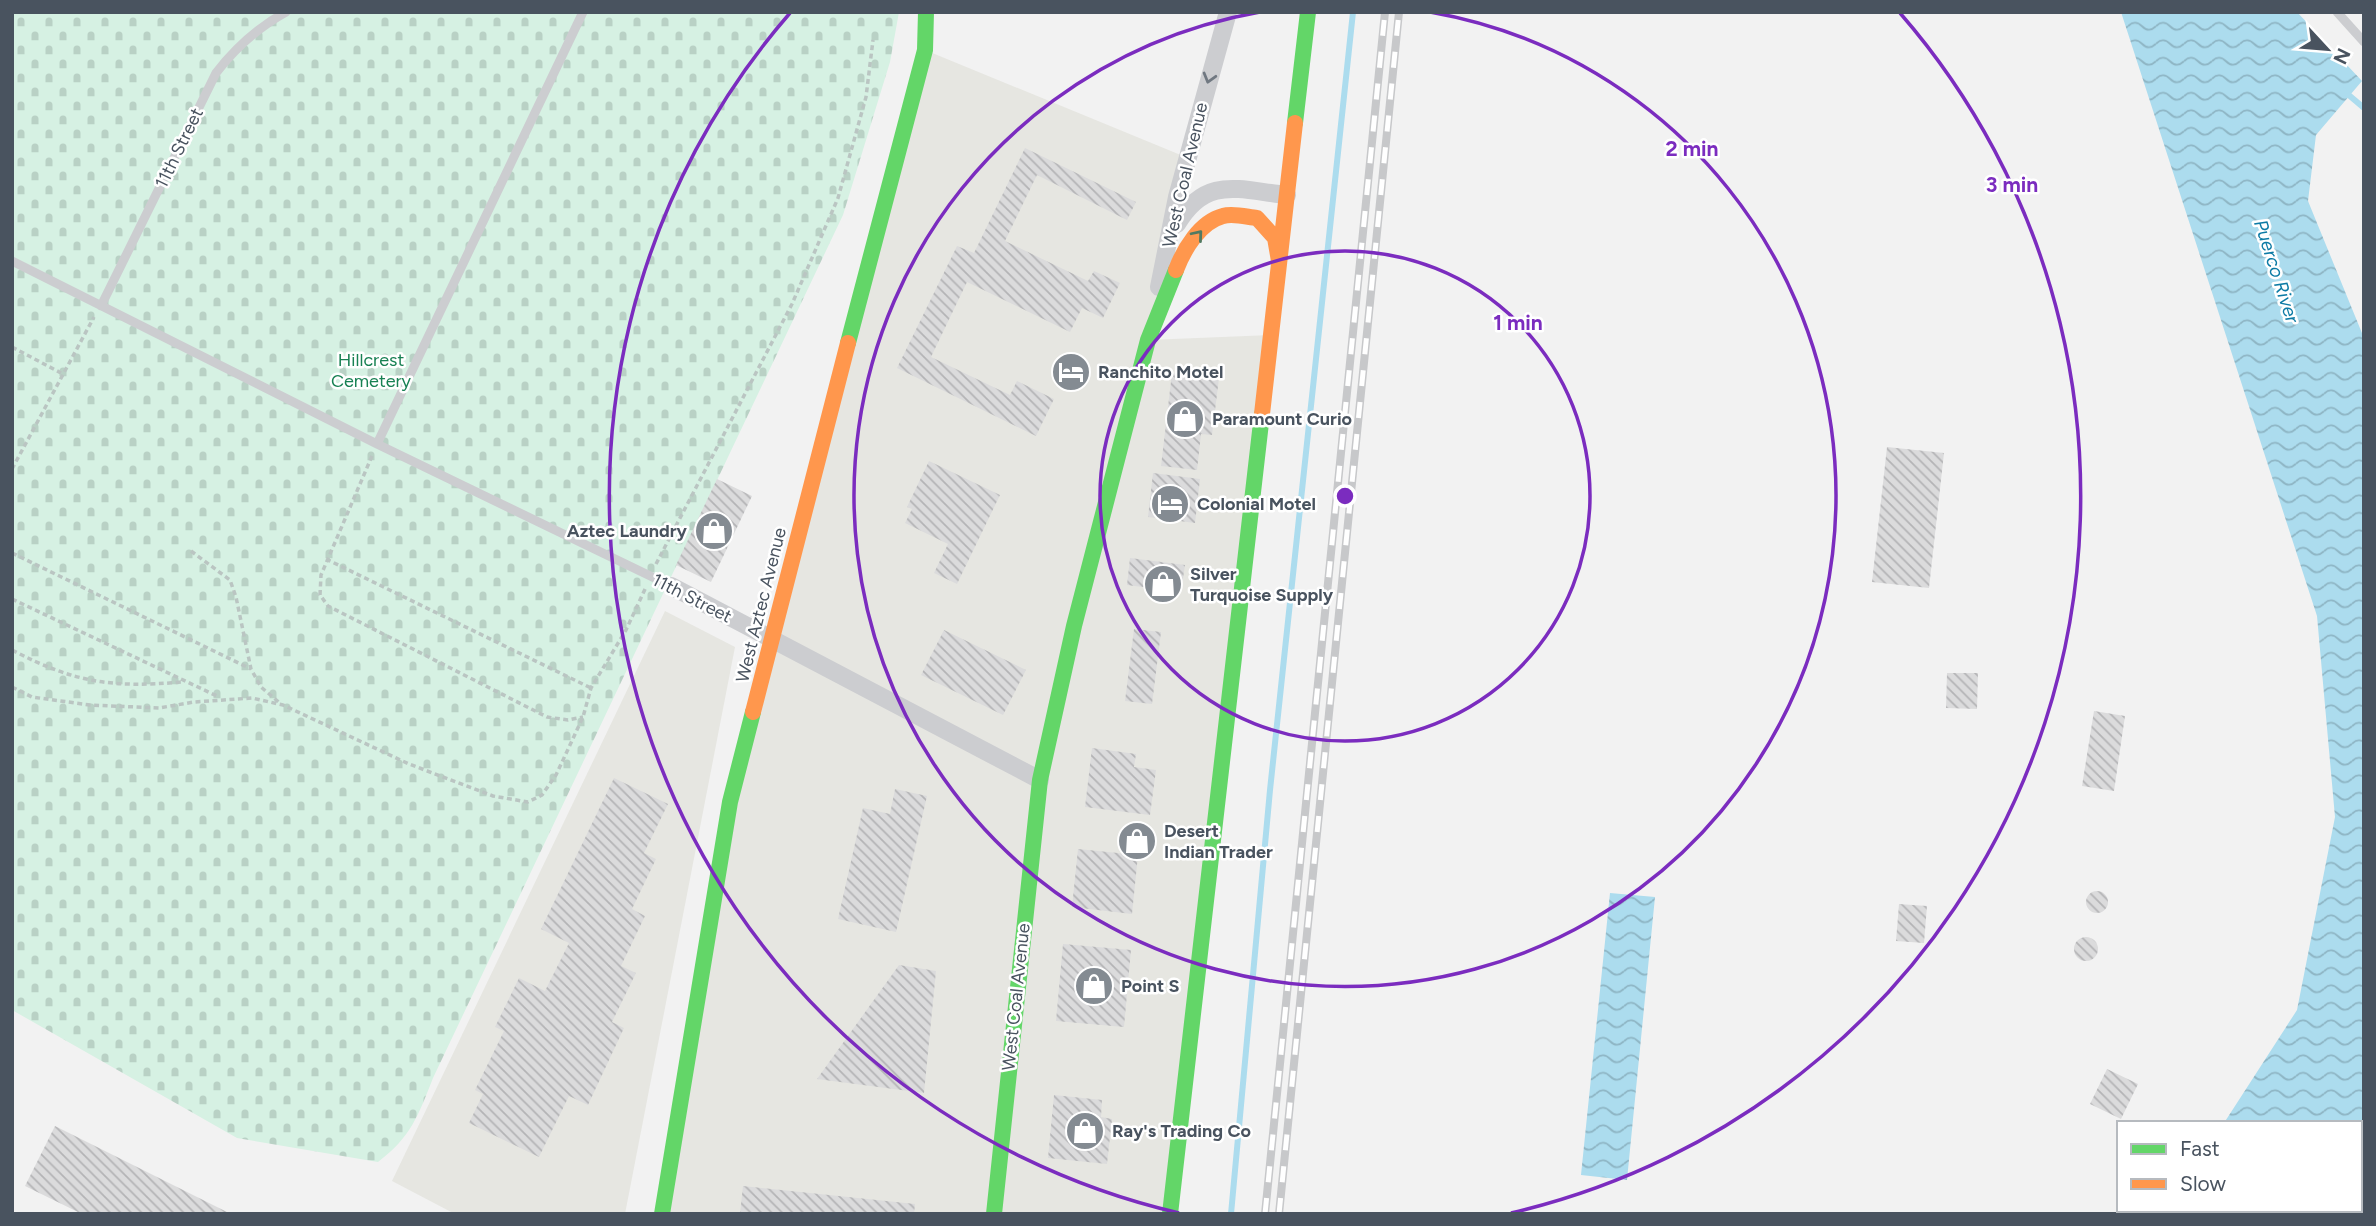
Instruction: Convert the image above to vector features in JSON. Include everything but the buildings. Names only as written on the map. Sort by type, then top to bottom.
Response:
[{"type":"main road","name":"West Aztec Avenue","points":[[662,1214],[730,802],[908,120],[925,51],[926,12]]},
{"type":"main road","points":[[1170,1214],[1308,12]]},
{"type":"main road","name":"West Coal Avenue","points":[[994,1214],[1040,780],[1074,626],[1149,340],[1181,258],[1210,222],[1225,215],[1243,214],[1257,218],[1275,239],[1279,261]]},
{"type":"street","name":"West Coal Avenue","points":[[1149,340],[1170,237],[1228,12]]},
{"type":"street","points":[[1170,237],[1188,205],[1209,191],[1233,188],[1287,195]]},
{"type":"street","name":"11th Street","points":[[671,586],[1040,780]]},
{"type":"lane","name":"11th Street","points":[[101,306],[216,73],[235,49],[263,25],[286,12]]},
{"type":"lane","points":[[377,444],[583,12]]},
{"type":"lane","points":[[2337,12],[2364,42]]},
{"type":"lane","name":"11th Street","points":[[12,261],[377,444],[671,586]]},
{"type":"path","points":[[12,687],[32,697],[90,705],[159,708],[222,699],[252,698],[283,705],[409,764],[493,796],[528,802],[542,795],[556,775],[583,717],[591,688],[626,630],[650,576],[792,304],[838,198],[866,97],[873,40]]},
{"type":"path","points":[[12,470],[61,373],[101,306]]},
{"type":"path","points":[[12,347],[61,373]]},
{"type":"path","points":[[377,444],[326,559],[320,595],[328,606],[547,717],[568,720],[583,717]]},
{"type":"path","points":[[191,551],[230,580],[251,669],[261,687],[283,705]]},
{"type":"path","points":[[12,553],[251,669]]},
{"type":"path","points":[[326,559],[591,688]]},
{"type":"path","points":[[12,599],[222,699]]},
{"type":"path","points":[[12,650],[66,676],[93,682],[133,686],[184,681]]},
{"type":"shaded area","points":[[925,50],[1188,158],[1148,340],[1271,335],[1170,1214],[662,1214],[730,802]]},
{"type":"shaded area","points":[[665,611],[735,647],[625,1214],[455,1214],[392,1181]]},
{"type":"green space","name":"Hillcrest Cemetery","points":[[12,12],[899,12],[890,62],[843,215],[433,1078],[418,1115],[398,1144],[378,1162],[237,1138],[12,1010]]},
{"type":"water","name":"Puerco River","points":[[2121,12],[2297,12],[2362,81],[2316,135],[2308,201],[2364,338],[2362,1144],[2362,1121],[2225,1121],[2297,1010],[2335,817],[2317,616]]},
{"type":"water","points":[[1610,893],[1655,897],[1627,1180],[1581,1175]]},
{"type":"water","points":[[2166,1212],[2321,1212],[2320,1214],[2165,1214]]},
{"type":"waterway","points":[[1231,1214],[1270,790],[1353,12]]},
{"type":"waterway","points":[[2344,91],[2364,108]]},
{"type":"railway","points":[[1265,1214],[1385,12]]},
{"type":"railway","points":[[1279,1214],[1399,12]]},
{"type":"traffic: fast","points":[[848,343],[925,50],[926,12]]},
{"type":"traffic: fast","points":[[1295,123],[1308,12]]},
{"type":"traffic: fast","points":[[994,1214],[1040,780],[1074,626],[1148,340],[1176,270]]},
{"type":"traffic: fast","points":[[1170,1214],[1262,414]]},
{"type":"traffic: fast","points":[[662,1214],[730,802],[753,712]]},
{"type":"traffic: slow","points":[[1262,414],[1295,123]]},
{"type":"traffic: slow","points":[[1176,270],[1188,245],[1200,230],[1215,219],[1227,215],[1257,218],[1275,238],[1279,261]]},
{"type":"traffic: slow","points":[[753,712],[848,343]]},
{"type":"place","name":"Ranchito Motel","points":[[1071,372]]},
{"type":"place","name":"Paramount Curio","points":[[1185,419]]},
{"type":"place","name":"Colonial Motel","points":[[1170,504]]},
{"type":"place","name":"Aztec Laundry","points":[[714,531]]},
{"type":"place","name":"Silver Turquoise Supply","points":[[1163,584]]},
{"type":"place","name":"Desert Indian Trader","points":[[1137,841]]},
{"type":"place","name":"Point S","points":[[1094,986]]},
{"type":"place","name":"Ray's Trading Co","points":[[1085,1131]]}]
